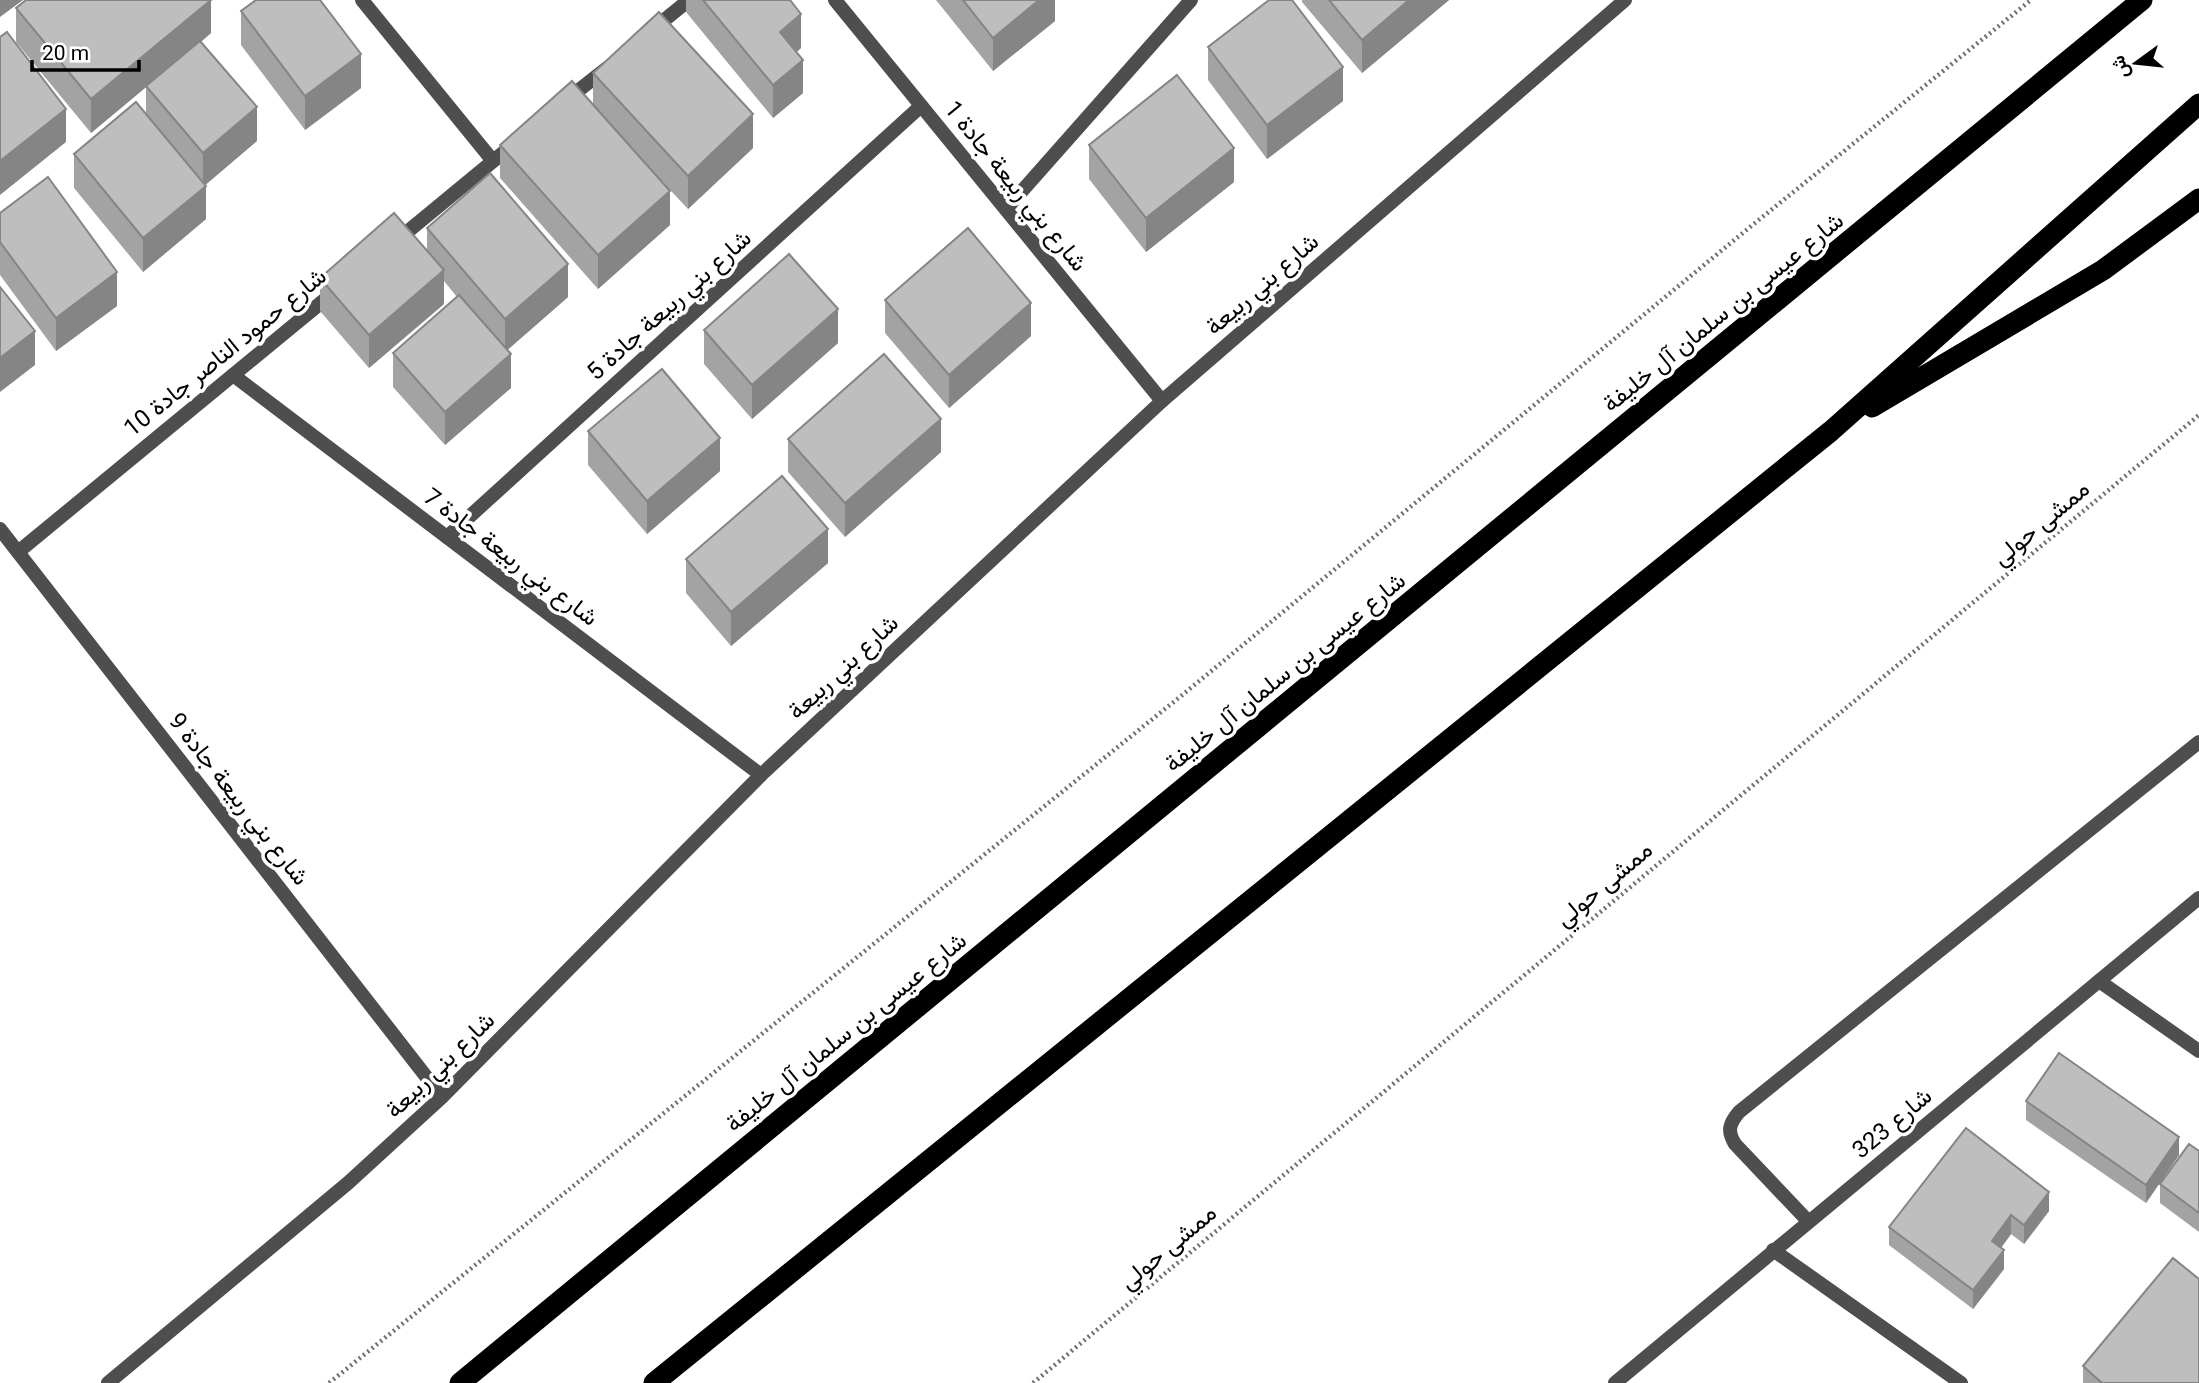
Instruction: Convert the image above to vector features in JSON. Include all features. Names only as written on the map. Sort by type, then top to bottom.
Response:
[{"type":"highway","points":[[2092,42],[2130,0]]},
{"type":"highway","name":"شارع عيسى بن سلمان آل خليفة","points":[[460,1383],[2142,0]]},
{"type":"highway","points":[[654,1383],[1831,432],[2199,104]]},
{"type":"highway","points":[[1831,432],[2103,270],[2199,199]]},
{"type":"street","points":[[362,0],[493,161]]},
{"type":"street","points":[[637,43],[689,0]]},
{"type":"street","name":"شارع بني ربيعة جادة 1","points":[[835,0],[1162,401]]},
{"type":"street","points":[[1006,209],[1191,0]]},
{"type":"street","name":"شارع بني ربيعة","points":[[108,1383],[348,1183],[442,1097],[761,775],[1162,401],[1625,0]]},
{"type":"street","points":[[555,110],[617,60]]},
{"type":"street","name":"شارع بني ربيعة جادة 5","points":[[447,537],[921,106]]},
{"type":"street","points":[[379,256],[524,136]]},
{"type":"street","name":"شارع حمود الناصر جادة 10","points":[[18,552],[347,281]]},
{"type":"street","name":"شارع بني ربيعة جادة 7","points":[[233,375],[761,775]]},
{"type":"street","name":"شارع بني ربيعة جادة 9","points":[[0,529],[442,1097]]},
{"type":"street","points":[[1808,1221],[1735,1144],[1729,1133],[1731,1122],[2199,742]]},
{"type":"street","name":"شارع 323","points":[[1615,1383],[2199,898]]},
{"type":"street","points":[[2099,981],[2199,1051]]},
{"type":"street","points":[[1773,1251],[1961,1383]]},
{"type":"path","points":[[329,1383],[1181,696],[1755,223],[2031,0]]},
{"type":"path","name":"ممشى حولي","points":[[1033,1383],[1644,873],[2199,415]]},
{"type":"building","points":[[26,0],[211,0],[91,99],[16,8]]},
{"type":"building","points":[[256,0],[320,0],[361,54],[305,96],[241,11]]},
{"type":"building","points":[[703,0],[790,0],[801,14],[780,32],[803,60],[773,85]]},
{"type":"building","points":[[963,0],[1039,0],[993,38]]},
{"type":"building","points":[[1269,0],[1292,0],[1343,67],[1267,125],[1208,47]]},
{"type":"building","points":[[1329,0],[1409,0],[1362,40]]},
{"type":"building","points":[[659,12],[753,114],[688,176],[593,73]]},
{"type":"building","points":[[7,32],[66,109],[0,161],[0,37]]},
{"type":"building","points":[[200,41],[257,107],[203,153],[146,86]]},
{"type":"building","points":[[1177,75],[1234,148],[1146,218],[1089,145]]},
{"type":"building","points":[[572,81],[670,191],[598,255],[500,145]]},
{"type":"building","points":[[136,102],[206,186],[143,238],[74,154]]},
{"type":"building","points":[[490,173],[568,264],[505,319],[427,228]]},
{"type":"building","points":[[48,177],[117,272],[56,318],[0,242],[0,213]]},
{"type":"building","points":[[394,213],[444,270],[369,335],[320,278]]},
{"type":"building","points":[[968,228],[1031,303],[949,375],[885,300]]},
{"type":"building","points":[[789,254],[838,309],[752,385],[704,330]]},
{"type":"building","points":[[0,287],[35,331],[0,358]]},
{"type":"building","points":[[459,295],[511,354],[445,412],[393,353]]},
{"type":"building","points":[[884,354],[941,419],[845,503],[788,439]]},
{"type":"building","points":[[662,369],[720,438],[647,501],[588,431]]},
{"type":"building","points":[[782,476],[828,529],[731,612],[686,559]]},
{"type":"building","points":[[2059,1053],[2179,1137],[2146,1185],[2026,1101]]},
{"type":"building","points":[[1966,1128],[2049,1192],[2024,1225],[2011,1215],[1992,1241],[2004,1250],[1973,1290],[1889,1227]]},
{"type":"building","points":[[2189,1144],[2199,1151],[2199,1213],[2160,1184]]},
{"type":"building","points":[[2173,1258],[2199,1279],[2199,1383],[2102,1383],[2083,1366]]}]
